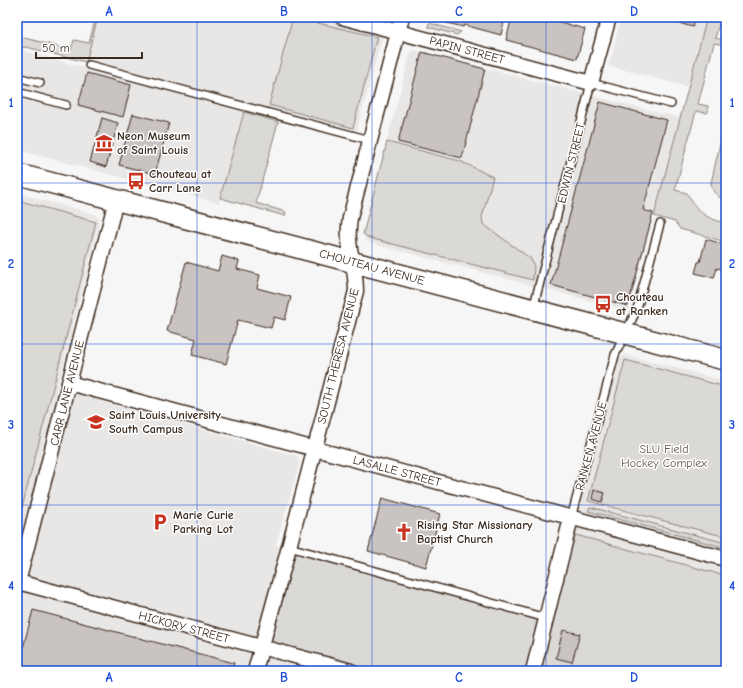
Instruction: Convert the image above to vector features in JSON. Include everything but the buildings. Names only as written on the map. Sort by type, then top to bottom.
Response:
[{"type":"main road","name":"CHOUTEAU AVENUE","points":[[17,174],[726,360]]},
{"type":"street","name":"PAPIN STREET","points":[[342,17],[591,83]]},
{"type":"street","name":"SOUTH THERESA AVENUE","points":[[255,671],[289,548],[356,291],[347,239],[348,228],[402,17]]},
{"type":"street","name":"EDWIN STREET","points":[[591,83],[609,17]]},
{"type":"street","name":"CARR LANE AVENUE","points":[[18,584],[116,200]]},
{"type":"street","name":"LASALLE STREET","points":[[69,383],[726,559]]},
{"type":"street","name":"RANKEN AVENUE","points":[[532,671],[571,518]]},
{"type":"street","name":"HICKORY STREET","points":[[18,584],[350,671]]},
{"type":"lane","points":[[89,65],[370,140]]},
{"type":"lane","points":[[17,77],[40,83]]},
{"type":"lane","points":[[591,83],[672,104]]},
{"type":"lane","name":"EDWIN STREET","points":[[533,309],[591,83]]},
{"type":"lane","points":[[17,92],[66,105]]},
{"type":"lane","name":"RANKEN AVENUE","points":[[571,518],[615,355],[637,309],[660,224]]},
{"type":"lane","points":[[289,548],[546,618]]},
{"type":"shaded area","points":[[98,17],[388,17],[356,133],[86,60]]},
{"type":"shaded area","points":[[621,17],[707,17],[688,87],[609,66]]},
{"type":"shaded area","points":[[17,49],[244,112],[219,203],[17,150]]},
{"type":"shaded area","points":[[414,50],[680,118],[629,309],[625,310],[370,243],[365,240],[363,234],[364,227],[410,54]]},
{"type":"shaded area","name":"Saint Louis University South Campus","points":[[17,193],[95,214],[99,218],[99,225],[57,389],[298,456],[299,465],[276,545],[550,622],[618,358],[626,355],[726,381],[726,671],[17,671]]},
{"type":"green space","points":[[96,17],[98,17],[86,62],[26,47],[17,49],[17,36],[71,50],[74,40],[89,43]]},
{"type":"green space","points":[[293,17],[377,37],[353,128],[269,105]]},
{"type":"green space","points":[[707,17],[721,17],[715,38],[723,40],[725,45],[714,43],[698,104],[708,106],[708,112],[696,111],[675,190],[687,193],[699,210],[707,217],[726,223],[726,242],[680,229],[675,222],[654,216]]},
{"type":"green space","points":[[429,23],[461,32],[457,35],[428,27]]},
{"type":"green space","points":[[244,112],[278,122],[256,203],[286,212],[285,216],[220,198]]},
{"type":"green space","points":[[724,126],[726,127],[726,200],[716,194],[712,189],[711,183]]},
{"type":"green space","points":[[387,142],[460,161],[493,177],[482,217],[483,224],[531,259],[534,266],[533,280],[369,238],[363,234]]},
{"type":"green space","points":[[17,200],[96,222],[17,527]]},
{"type":"green space","name":"SLU Field Hockey Complex","points":[[625,360],[726,387],[726,537],[588,501]]},
{"type":"green space","points":[[590,507],[726,543],[726,548],[588,511]]},
{"type":"green space","points":[[572,534],[726,576],[726,671],[537,671]]},
{"type":"green space","points":[[289,547],[546,618],[533,671],[351,671],[261,648]]},
{"type":"place","name":"Neon Museum of Saint Louis","points":[[104,143]]},
{"type":"place","name":"Chouteau at Carr Lane","points":[[136,181]]},
{"type":"place","name":"Chouteau at Ranken","points":[[603,304]]},
{"type":"place","name":"Saint Louis University South Campus","points":[[96,422]]},
{"type":"place","name":"Marie Curie Parking Lot","points":[[160,522]]},
{"type":"place","name":"Rising Star Missionary Baptist Church","points":[[404,532]]}]
